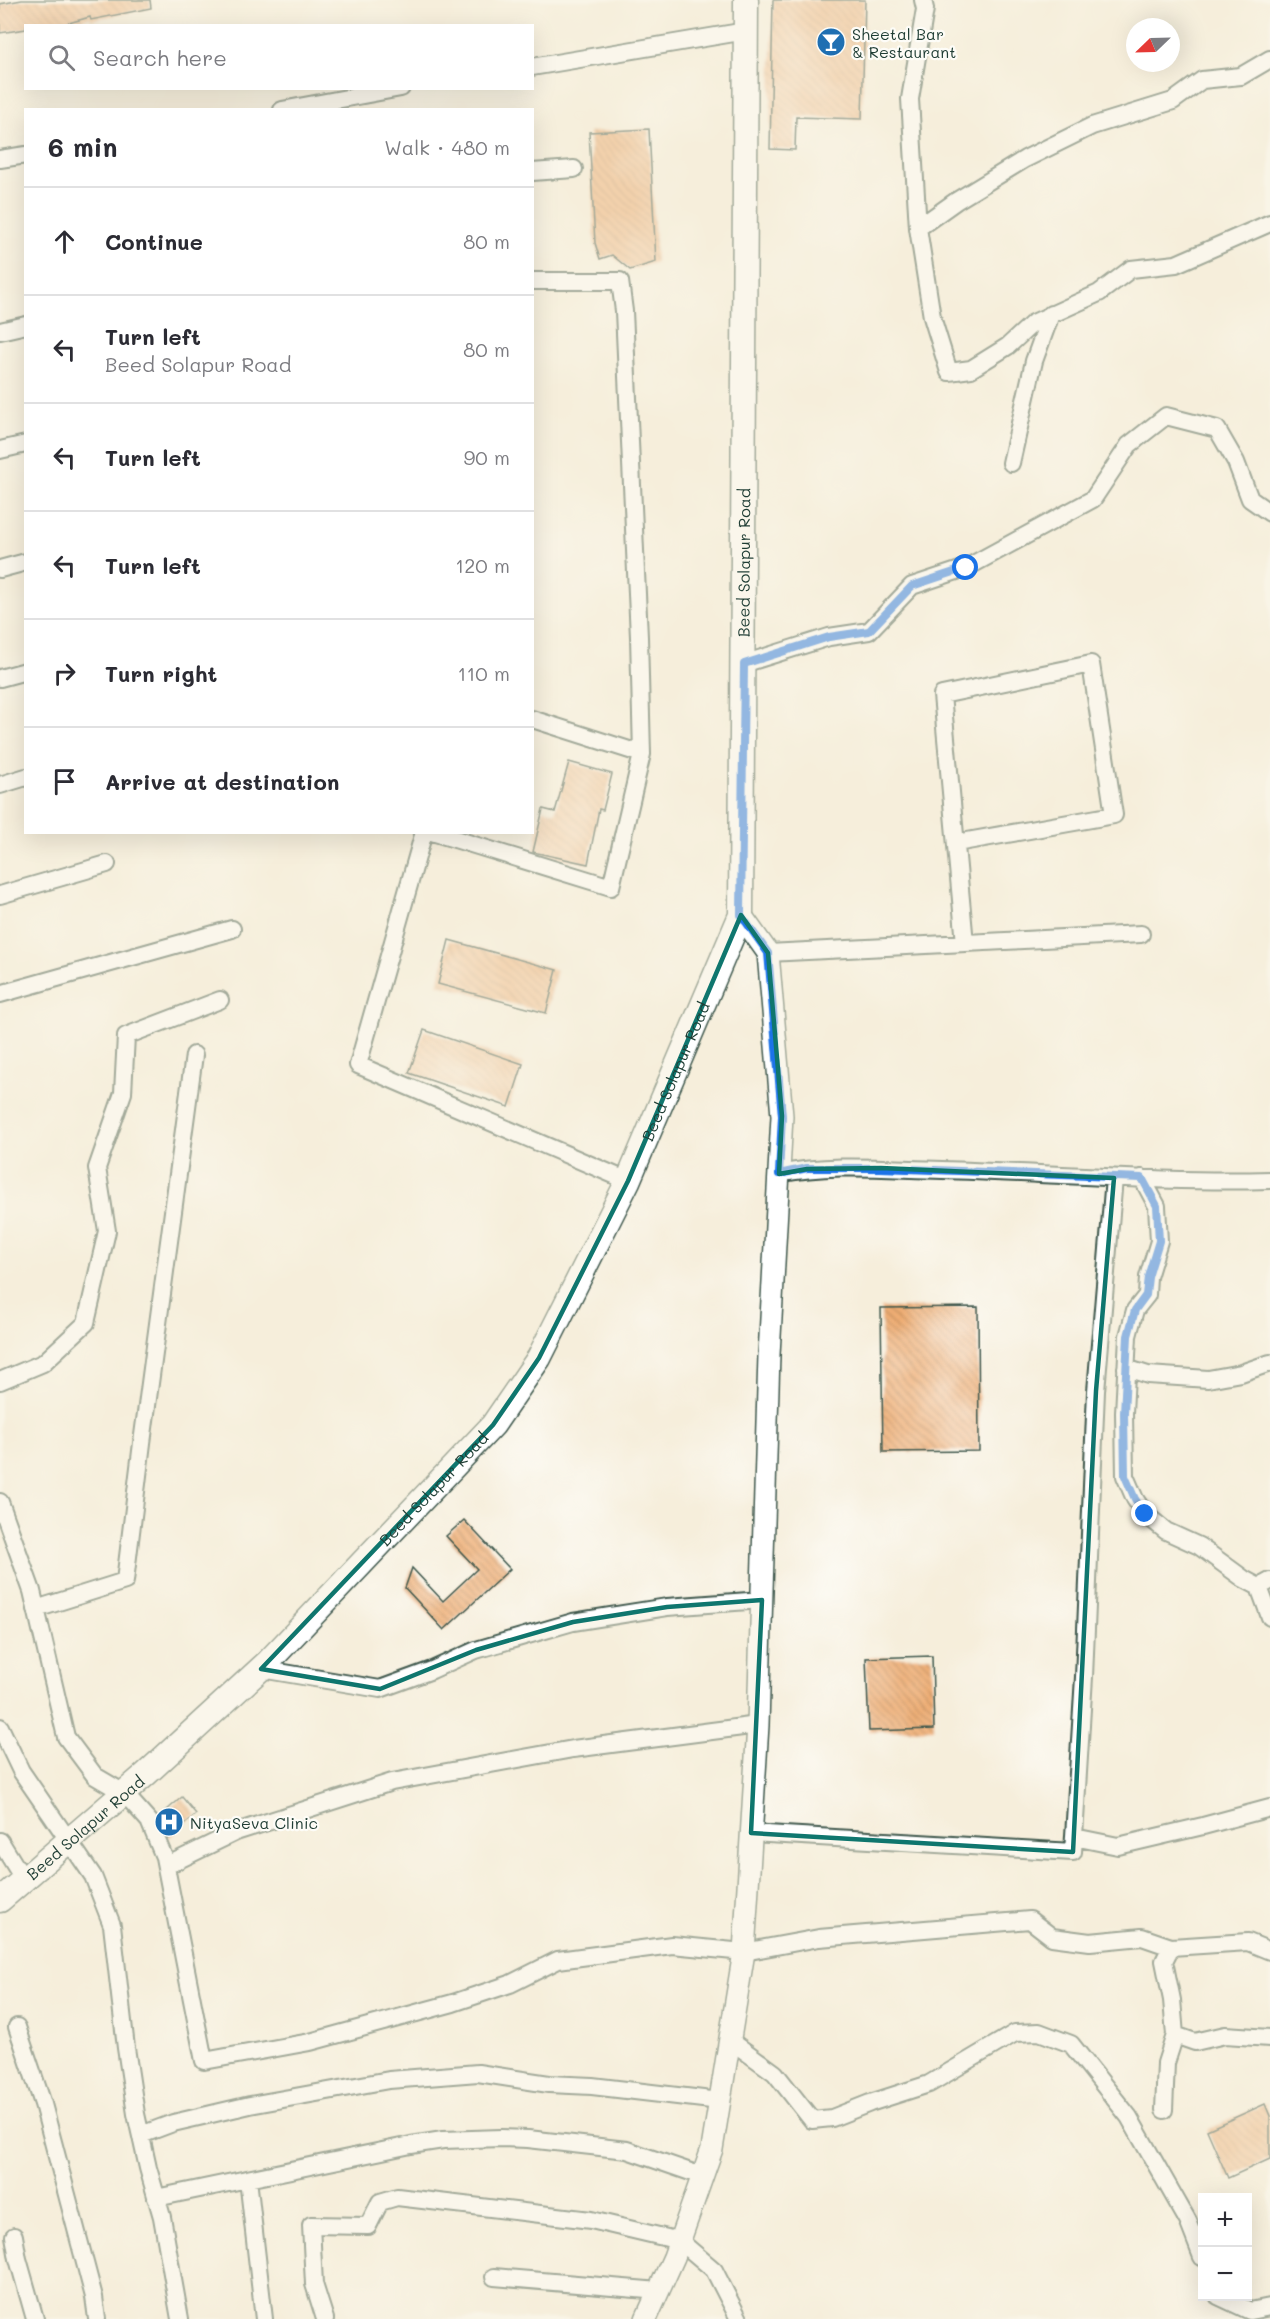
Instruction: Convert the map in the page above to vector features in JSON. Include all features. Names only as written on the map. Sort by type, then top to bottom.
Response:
[{"type":"main road","name":"Beed Solapur Road","points":[[0,1900],[261,1669],[493,1425],[539,1358],[628,1181],[741,915],[746,0]]},
{"type":"street","points":[[924,0],[925,9],[910,99],[918,228],[932,317],[949,372],[971,369],[1008,346],[1033,323],[1099,293],[1131,269],[1176,264],[1270,223]]},
{"type":"street","points":[[534,67],[746,31]]},
{"type":"street","points":[[918,228],[956,201],[1025,159],[1092,126],[1173,101],[1202,80],[1241,76],[1270,59]]},
{"type":"street","points":[[293,108],[390,90]]},
{"type":"street","points":[[0,159],[24,155]]},
{"type":"street","points":[[534,172],[574,169]]},
{"type":"street","points":[[439,834],[611,887],[642,754],[625,323],[620,281],[534,281]]},
{"type":"street","points":[[1011,463],[1034,361],[1052,314]]},
{"type":"street","points":[[0,331],[24,326]]},
{"type":"street","points":[[744,664],[829,637],[869,631],[912,586],[966,568],[1093,499],[1129,445],[1166,416],[1216,429],[1236,462],[1250,499],[1270,513]]},
{"type":"street","points":[[0,450],[24,444]]},
{"type":"street","points":[[0,569],[24,563]]},
{"type":"street","points":[[956,843],[1114,815],[1091,664],[942,695],[965,943]]},
{"type":"street","points":[[0,678],[24,672]]},
{"type":"street","points":[[534,720],[642,754]]},
{"type":"street","points":[[0,784],[24,778]]},
{"type":"street","points":[[423,834],[358,1065],[628,1181]]},
{"type":"street","points":[[0,895],[107,864]]},
{"type":"street","points":[[646,2319],[680,2241],[712,2149],[744,1952],[758,1725],[769,1354],[782,1116],[768,953],[741,915]]},
{"type":"street","points":[[0,994],[232,929]]},
{"type":"street","points":[[768,953],[1141,934]]},
{"type":"street","points":[[0,1381],[44,1363],[86,1323],[107,1231],[97,1168],[123,1093],[126,1036],[220,1000]]},
{"type":"street","points":[[36,1609],[125,1581],[194,1055]]},
{"type":"street","points":[[779,1174],[807,1168],[881,1168],[1114,1178],[1270,1180]]},
{"type":"street","points":[[752,1833],[1073,1852],[1084,1677],[1096,1391],[1114,1178]]},
{"type":"street","points":[[1142,1178],[1157,1206],[1159,1241],[1148,1277],[1146,1295],[1135,1310],[1128,1336],[1124,1413],[1125,1476],[1135,1499],[1145,1514],[1166,1531],[1199,1546],[1244,1579],[1265,1584],[1270,1617]]},
{"type":"street","points":[[1126,1368],[1148,1375],[1208,1379],[1241,1373],[1270,1363]]},
{"type":"street","points":[[0,1502],[32,1591],[66,1737],[95,1776],[124,1792],[148,1821],[166,1866],[204,2061],[310,2042],[453,2003],[510,1984],[558,1960],[672,1945],[744,1952],[819,1938],[1030,1920],[1052,1937],[1090,1942],[1142,1937],[1171,1947],[1248,1942],[1270,1951]]},
{"type":"street","points":[[261,1669],[380,1689],[432,1670],[476,1650],[573,1622],[667,1607],[762,1600]]},
{"type":"street","points":[[166,1866],[236,1832],[392,1782],[573,1749],[758,1725]]},
{"type":"street","points":[[0,1727],[21,1771],[93,1876],[112,1924],[126,2048],[141,2134],[162,2217],[180,2319]]},
{"type":"street","points":[[1074,1837],[1118,1846],[1270,1808]]},
{"type":"street","points":[[0,1841],[24,1880]]},
{"type":"street","points":[[1164,2110],[1166,2063],[1174,2035],[1172,2000],[1164,1961],[1171,1947]]},
{"type":"street","points":[[17,2027],[43,2104],[94,2296],[98,2319]]},
{"type":"street","points":[[731,2041],[775,2073],[812,2120],[832,2118],[929,2084],[1015,2033],[1040,2032],[1071,2044],[1129,2117],[1188,2221],[1199,2247]]},
{"type":"street","points":[[1174,2035],[1195,2042],[1225,2035],[1270,2038]]},
{"type":"street","points":[[141,2134],[173,2123],[250,2105],[389,2080],[478,2073],[549,2084],[592,2086],[720,2101]]},
{"type":"street","points":[[156,2198],[443,2140],[501,2138],[627,2150],[702,2176]]},
{"type":"street","points":[[248,2179],[264,2319]]},
{"type":"street","points":[[325,2319],[314,2284],[310,2225],[368,2226],[380,2202],[398,2197],[591,2220],[680,2241],[714,2270],[739,2319]]},
{"type":"street","points":[[14,2236],[35,2319]]},
{"type":"street","points":[[494,2277],[659,2291]]},
{"type":"street","points":[[1224,2301],[1238,2312],[1270,2307]]},
{"type":"highlighted area","points":[[741,915],[768,953],[782,1116],[779,1174],[807,1169],[881,1168],[1114,1178],[1096,1391],[1073,1852],[751,1833],[762,1600],[667,1607],[573,1622],[476,1650],[380,1689],[261,1669],[493,1425],[539,1358],[628,1181]]},
{"type":"building","points":[[22,0],[150,0],[151,8],[91,20],[90,17],[65,24],[24,24],[24,29],[0,33],[0,4]]},
{"type":"building","points":[[773,0],[865,0],[862,119],[796,117],[795,150],[770,149]]},
{"type":"building","points":[[649,129],[656,262],[630,270],[612,255],[600,259],[595,243],[589,132]]},
{"type":"building","points":[[569,762],[612,774],[603,810],[599,809],[588,864],[533,852],[543,809],[555,812]]},
{"type":"building","points":[[449,940],[557,970],[546,1013],[438,984]]},
{"type":"building","points":[[424,1030],[523,1064],[509,1107],[409,1073]]},
{"type":"building","points":[[978,1307],[979,1451],[883,1452],[881,1308]]},
{"type":"building","points":[[464,1520],[510,1569],[444,1630],[405,1588],[412,1568],[443,1601],[477,1569],[446,1536]]},
{"type":"building","points":[[932,1656],[934,1729],[869,1731],[866,1658]]},
{"type":"building","points":[[182,1797],[196,1814],[168,1839],[159,1817]]},
{"type":"building","points":[[1265,2104],[1270,2116],[1270,2159],[1228,2178],[1207,2130]]},
{"type":"place","name":"Sheetal Bar & Restaurant","points":[[831,42]]},
{"type":"place","name":"NityaSeva Clinic","points":[[169,1822]]},
{"type":"route","points":[[966,568],[912,586],[869,631],[829,637],[744,664],[741,915],[768,953],[782,1116],[779,1174],[807,1168],[881,1168],[1142,1178],[1157,1206],[1159,1241],[1148,1277],[1146,1295],[1135,1310],[1128,1336],[1124,1413],[1125,1476],[1135,1499],[1145,1514]]}]
